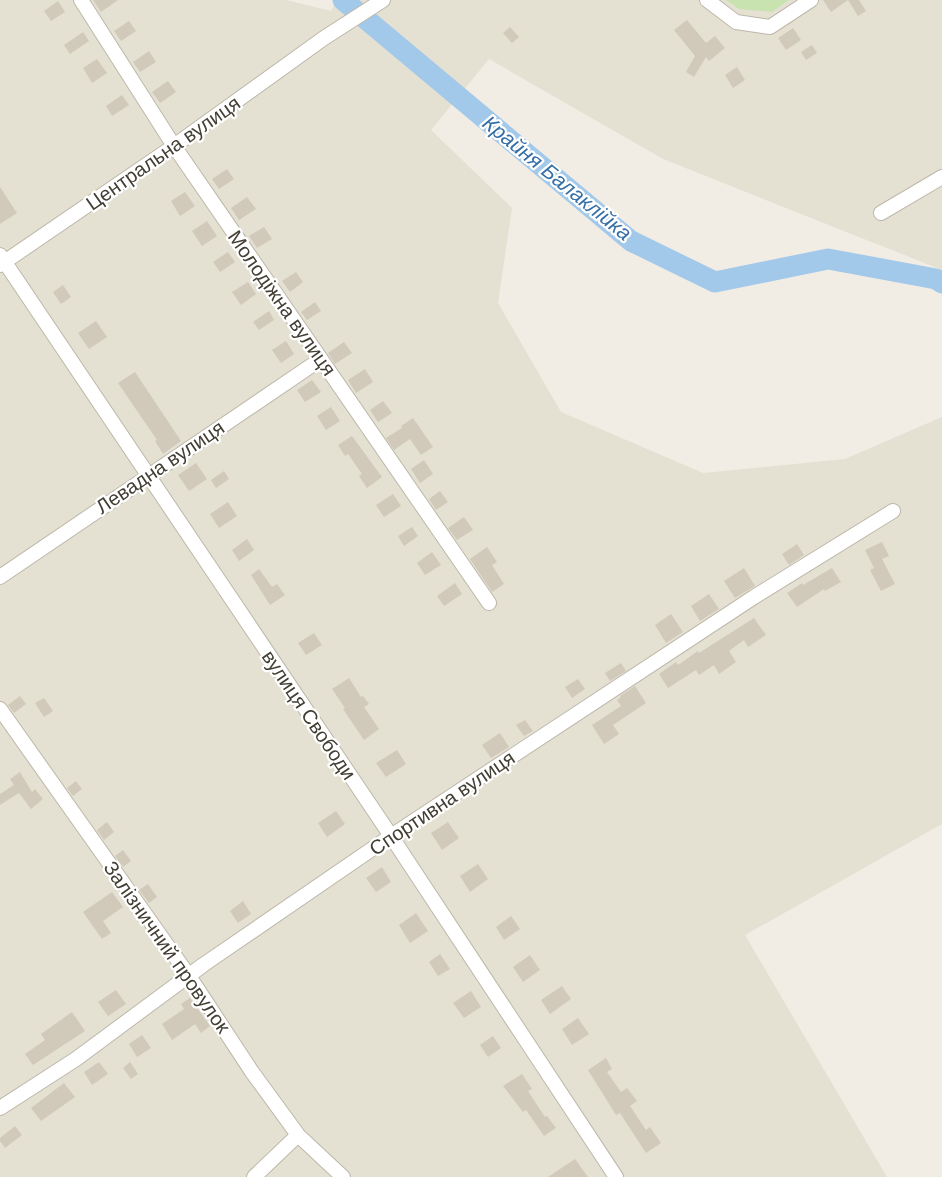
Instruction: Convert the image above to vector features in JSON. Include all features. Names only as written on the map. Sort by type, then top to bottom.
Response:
[{"type":"street","name":"Молодіжна вулиця","points":[[81,0],[174,146],[489,603]]},
{"type":"street","name":"Центральна вулиця","points":[[2,261],[174,146],[324,38],[383,0]]},
{"type":"street","points":[[707,0],[736,22],[770,27],[811,0]]},
{"type":"street","points":[[881,213],[942,177]]},
{"type":"street","name":"вулиця Свободи","points":[[2,261],[391,836],[616,1177]]},
{"type":"street","name":"Левадна вулиця","points":[[0,577],[321,359]]},
{"type":"street","name":"Спортивна вулиця","points":[[0,1108],[76,1059],[189,976],[391,836],[754,597],[893,511]]},
{"type":"street","name":"Залізничний провулок","points":[[0,709],[189,976],[252,1072],[298,1135],[343,1177]]},
{"type":"street","points":[[254,1177],[298,1135]]},
{"type":"shaded area","points":[[0,0],[286,0],[331,11],[338,0],[942,0],[942,270],[663,159],[489,59],[431,130],[512,208],[498,303],[561,412],[703,473],[845,459],[942,417],[942,824],[745,935],[887,1177],[0,1177]]},
{"type":"green space","points":[[726,0],[789,0],[772,12],[739,9]]},
{"type":"building","points":[[93,0],[118,0],[101,12]]},
{"type":"building","points":[[823,0],[848,0],[831,12]]},
{"type":"building","points":[[848,0],[859,0],[866,11],[858,16]]},
{"type":"building","points":[[58,1],[65,12],[51,21],[44,11]]},
{"type":"building","points":[[687,20],[706,43],[715,36],[725,48],[709,61],[706,57],[694,77],[686,72],[695,56],[674,30]]},
{"type":"building","points":[[129,21],[136,31],[121,41],[114,31]]},
{"type":"building","points":[[510,27],[519,37],[512,43],[503,33]]},
{"type":"building","points":[[793,28],[801,40],[786,50],[778,38]]},
{"type":"building","points":[[83,32],[89,41],[70,54],[64,45]]},
{"type":"building","points":[[812,45],[817,53],[806,60],[801,52]]},
{"type":"building","points":[[149,51],[156,62],[140,72],[133,62]]},
{"type":"building","points":[[97,59],[107,73],[92,83],[83,68]]},
{"type":"building","points":[[737,67],[745,80],[733,88],[725,75]]},
{"type":"building","points":[[168,81],[176,92],[160,103],[152,92]]},
{"type":"building","points":[[122,95],[129,105],[112,116],[106,106]]},
{"type":"building","points":[[227,169],[234,179],[219,189],[212,179]]},
{"type":"building","points":[[0,187],[17,213],[0,224]]},
{"type":"building","points":[[185,192],[195,206],[180,216],[171,201]]},
{"type":"building","points":[[247,197],[256,209],[239,220],[231,208]]},
{"type":"building","points":[[207,221],[217,236],[202,246],[192,231]]},
{"type":"building","points":[[264,227],[272,239],[257,248],[249,236]]},
{"type":"building","points":[[228,252],[235,262],[220,272],[213,262]]},
{"type":"building","points":[[296,272],[303,282],[290,292],[282,281]]},
{"type":"building","points":[[248,282],[256,294],[241,305],[232,292]]},
{"type":"building","points":[[63,285],[71,297],[61,304],[53,292]]},
{"type":"building","points":[[315,302],[321,311],[307,320],[301,312]]},
{"type":"building","points":[[269,311],[274,320],[259,330],[253,322]]},
{"type":"building","points":[[96,321],[107,337],[89,349],[78,333]]},
{"type":"building","points":[[286,341],[294,354],[281,363],[272,350]]},
{"type":"building","points":[[344,342],[352,353],[335,364],[328,353]]},
{"type":"building","points":[[365,369],[373,382],[356,393],[348,380]]},
{"type":"building","points":[[135,372],[181,441],[163,454],[155,441],[157,440],[118,383]]},
{"type":"building","points":[[312,380],[321,392],[305,402],[297,390]]},
{"type":"building","points":[[383,401],[392,413],[378,422],[370,410]]},
{"type":"building","points":[[331,407],[340,421],[326,430],[317,416]]},
{"type":"building","points":[[413,418],[433,447],[421,455],[410,439],[394,450],[386,438]]},
{"type":"building","points":[[352,436],[382,477],[367,488],[359,476],[362,474],[348,454],[345,456],[338,445]]},
{"type":"building","points":[[424,460],[433,474],[420,483],[411,469]]},
{"type":"building","points":[[196,463],[207,479],[189,491],[178,475]]},
{"type":"building","points":[[224,471],[229,479],[216,488],[211,480]]},
{"type":"building","points":[[440,491],[448,502],[436,510],[429,499]]},
{"type":"building","points":[[393,494],[401,506],[384,517],[376,505]]},
{"type":"building","points":[[228,502],[237,516],[219,528],[210,514]]},
{"type":"building","points":[[464,517],[473,530],[457,540],[448,528]]},
{"type":"building","points":[[412,527],[418,536],[404,546],[398,536]]},
{"type":"building","points":[[247,539],[254,550],[239,561],[232,550]]},
{"type":"building","points":[[882,542],[889,556],[882,559],[895,584],[881,591],[870,570],[874,568],[865,550]]},
{"type":"building","points":[[797,544],[804,555],[789,565],[782,554]]},
{"type":"building","points":[[487,547],[497,562],[492,565],[504,584],[492,592],[470,559]]},
{"type":"building","points":[[432,552],[441,565],[425,575],[417,563]]},
{"type":"building","points":[[744,568],[755,586],[735,598],[724,581]]},
{"type":"building","points":[[832,568],[841,582],[825,591],[824,589],[797,607],[787,593]]},
{"type":"building","points":[[259,569],[272,587],[277,584],[285,595],[270,605],[251,575]]},
{"type":"building","points":[[455,583],[462,594],[444,606],[437,596]]},
{"type":"building","points":[[709,594],[719,609],[700,621],[691,606]]},
{"type":"building","points":[[671,614],[683,632],[666,643],[655,625]]},
{"type":"building","points":[[754,618],[766,635],[748,647],[744,640],[729,651],[736,662],[719,674],[714,665],[699,675],[696,670],[668,688],[659,674],[676,662],[678,665],[698,651],[699,653]]},
{"type":"building","points":[[314,633],[322,645],[306,655],[298,643]]},
{"type":"building","points":[[621,663],[626,671],[610,681],[605,673]]},
{"type":"building","points":[[349,678],[361,697],[363,696],[369,704],[364,707],[379,729],[364,740],[332,689]]},
{"type":"building","points":[[578,679],[585,689],[572,698],[565,687]]},
{"type":"building","points":[[635,686],[646,703],[613,725],[619,734],[604,744],[592,725],[621,706],[617,700]]},
{"type":"building","points":[[20,696],[26,704],[14,713],[8,705]]},
{"type":"building","points":[[44,698],[53,711],[44,717],[35,703]]},
{"type":"building","points":[[525,720],[533,731],[524,736],[516,725]]},
{"type":"building","points":[[500,733],[509,747],[491,758],[482,745]]},
{"type":"building","points":[[397,750],[406,764],[386,777],[376,763]]},
{"type":"building","points":[[20,772],[32,792],[35,789],[43,799],[31,809],[19,793],[0,805],[0,794],[14,785],[10,779]]},
{"type":"building","points":[[76,781],[82,789],[73,796],[67,788]]},
{"type":"building","points":[[336,811],[345,824],[327,837],[318,823]]},
{"type":"building","points":[[107,822],[114,832],[104,840],[97,830]]},
{"type":"building","points":[[448,822],[459,838],[442,850],[431,833]]},
{"type":"building","points":[[123,850],[131,861],[123,867],[115,856]]},
{"type":"building","points":[[478,864],[488,879],[470,892],[460,876]]},
{"type":"building","points":[[382,867],[391,882],[376,892],[366,878]]},
{"type":"building","points":[[148,884],[157,897],[149,903],[139,890]]},
{"type":"building","points":[[112,892],[123,907],[103,921],[111,933],[102,939],[83,912]]},
{"type":"building","points":[[243,901],[251,914],[238,923],[230,911]]},
{"type":"building","points":[[416,913],[428,931],[410,943],[399,925]]},
{"type":"building","points":[[511,916],[520,929],[504,940],[496,927]]},
{"type":"building","points":[[440,954],[450,969],[438,976],[429,962]]},
{"type":"building","points":[[530,955],[540,970],[523,982],[513,967]]},
{"type":"building","points":[[562,986],[571,999],[550,1014],[541,1000]]},
{"type":"building","points":[[116,990],[126,1004],[108,1016],[98,1002]]},
{"type":"building","points":[[471,991],[481,1007],[464,1018],[453,1003]]},
{"type":"building","points":[[190,998],[210,1026],[201,1033],[195,1024],[172,1040],[162,1024],[184,1009],[181,1004]]},
{"type":"building","points":[[72,1012],[85,1031],[33,1065],[25,1054],[45,1040],[41,1034]]},
{"type":"building","points":[[578,1018],[589,1034],[572,1045],[562,1029]]},
{"type":"building","points":[[142,1035],[151,1048],[137,1057],[129,1044]]},
{"type":"building","points":[[493,1036],[501,1048],[488,1057],[480,1045]]},
{"type":"building","points":[[606,1058],[612,1069],[607,1072],[621,1092],[627,1088],[637,1101],[630,1106],[646,1130],[650,1127],[661,1143],[646,1153],[620,1113],[616,1115],[588,1070]]},
{"type":"building","points":[[99,1062],[108,1074],[92,1085],[84,1072]]},
{"type":"building","points":[[130,1062],[138,1074],[131,1079],[123,1068]]},
{"type":"building","points":[[522,1074],[532,1089],[528,1091],[545,1117],[547,1116],[556,1128],[544,1136],[526,1110],[523,1112],[503,1086]]},
{"type":"building","points":[[64,1083],[75,1097],[41,1121],[31,1108]]},
{"type":"building","points":[[15,1126],[22,1135],[5,1148],[0,1138]]},
{"type":"building","points":[[575,1159],[588,1177],[548,1177]]},
{"type":"waterway","name":"Крайня Балаклійка","points":[[343,0],[631,241],[715,282],[828,259],[936,279],[942,283]]}]
